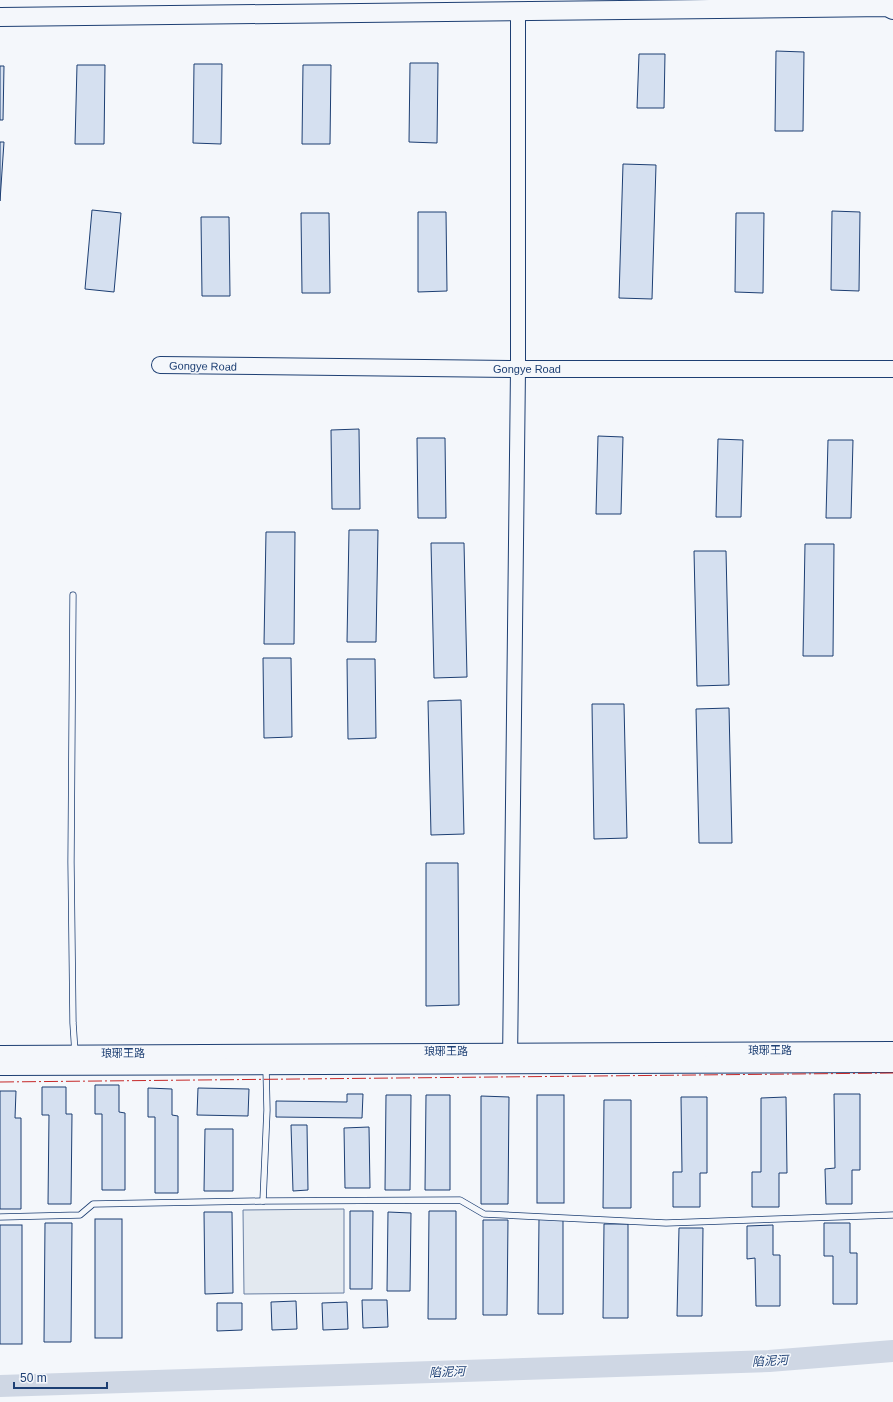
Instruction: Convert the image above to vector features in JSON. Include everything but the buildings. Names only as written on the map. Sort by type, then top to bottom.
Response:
[{"type":"main road","points":[[0,17],[887,7],[893,10]]},
{"type":"main road","name":"Gongye Road","points":[[160,366],[518,369],[893,369]]},
{"type":"main road","name":"琅琊王路","points":[[0,1067],[266,1059],[510,1058],[893,1050]]},
{"type":"main road","name":"琅琊王路","points":[[0,1054],[75,1053],[266,1059]]},
{"type":"main road","name":"琅琊王路","points":[[510,1058],[893,1064]]},
{"type":"street","points":[[510,1058],[518,369],[518,11]]},
{"type":"lane","points":[[73,595],[71,870],[73,1023],[75,1053]]},
{"type":"lane","points":[[263,1201],[267,1110],[266,1059]]},
{"type":"lane","points":[[0,1217],[80,1215],[93,1204],[460,1200],[484,1214],[666,1223],[893,1215]]},
{"type":"shaded area","points":[[344,1209],[344,1293],[244,1294],[243,1210]]},
{"type":"waterway","name":"陷泥河","points":[[0,1386],[769,1361],[893,1351]]},
{"type":"power","points":[[0,1082],[893,1073]]}]
